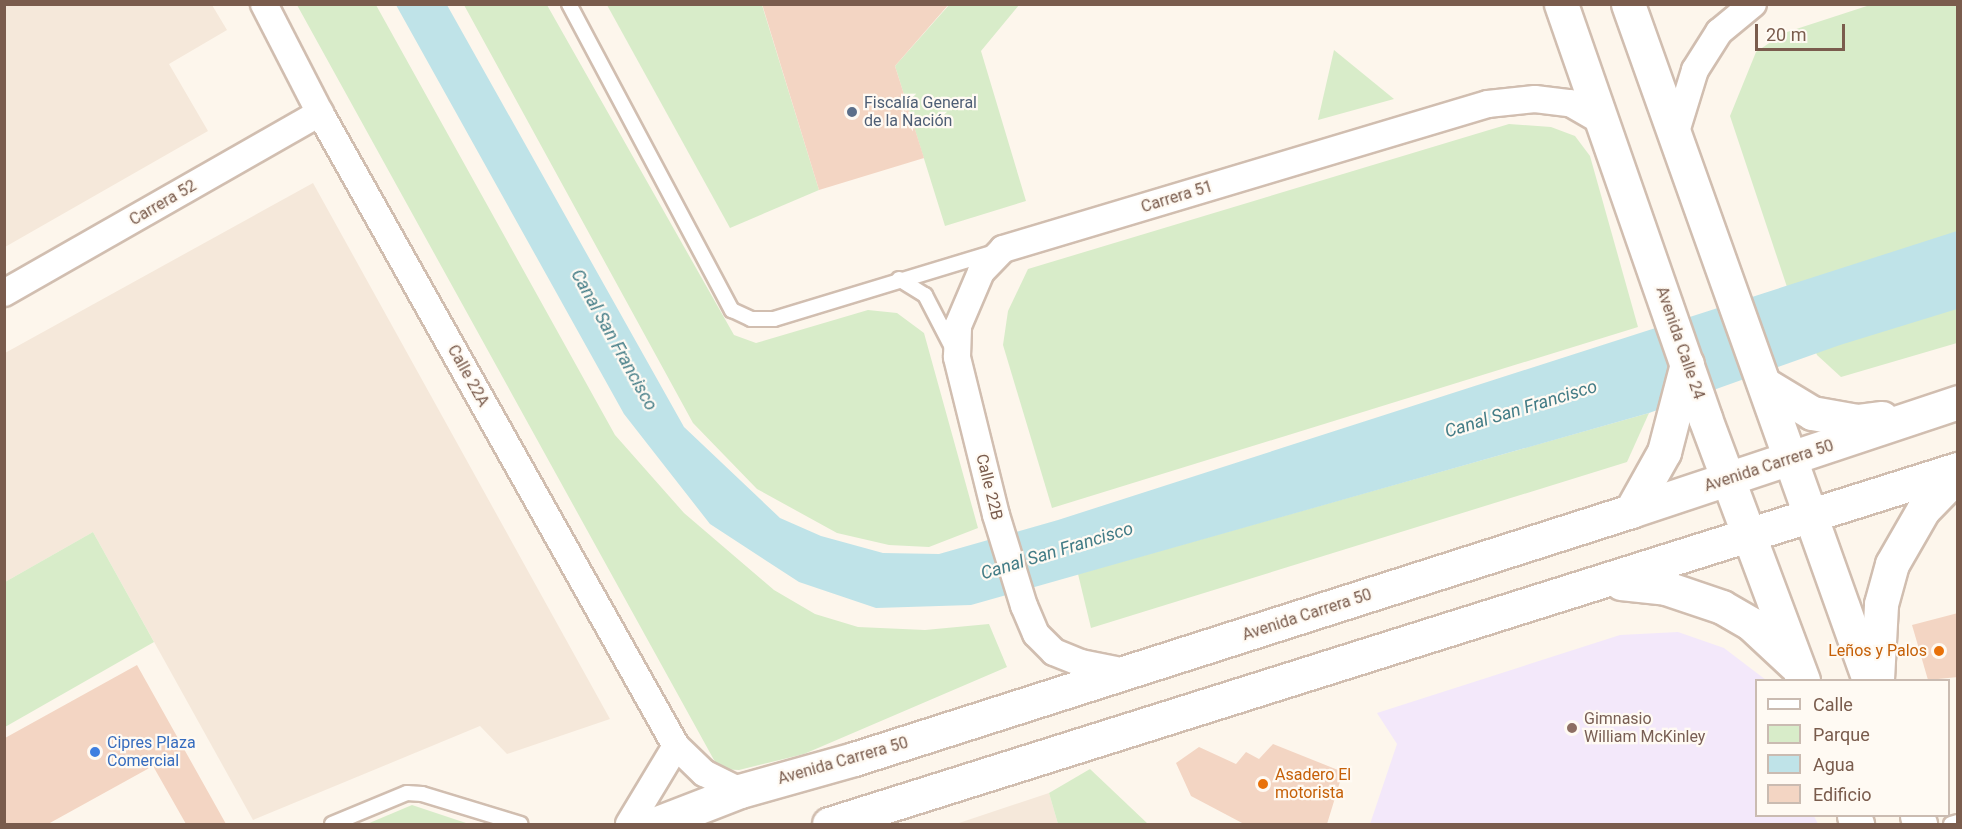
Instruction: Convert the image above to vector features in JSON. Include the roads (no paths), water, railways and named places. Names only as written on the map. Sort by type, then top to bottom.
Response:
[{"type":"main road","name":"Avenida Calle 24","points":[[1561,4],[1705,418],[1801,675]]},
{"type":"main road","points":[[1628,4],[1868,679]]},
{"type":"main road","points":[[1630,511],[1655,473],[1669,435],[1687,364]]},
{"type":"main road","points":[[1764,384],[1787,400],[1833,419],[1908,417]]},
{"type":"main road","name":"Avenida Carrera 50","points":[[655,825],[740,791],[854,759],[1728,480],[1908,417],[1958,402]]},
{"type":"main road","points":[[829,825],[1607,582],[1958,469]]},
{"type":"main road","points":[[1877,679],[1881,604],[1892,564],[1923,510],[1958,474]]},
{"type":"main road","points":[[1607,582],[1666,588],[1722,607],[1750,624],[1801,675]]},
{"type":"street","name":"Calle 22A","points":[[264,4],[320,112],[676,746],[704,773],[740,791]]},
{"type":"street","points":[[1675,135],[1695,70],[1719,32],[1753,4]]},
{"type":"street","name":"Carrera 51","points":[[1003,249],[1488,104],[1535,99],[1570,103],[1603,122]]},
{"type":"street","name":"Carrera 52","points":[[4,293],[320,112]]},
{"type":"street","name":"Calle 22B","points":[[1003,249],[981,272],[967,299],[958,326],[957,357],[996,515],[1024,606],[1036,634],[1054,652],[1081,663],[1126,672]]},
{"type":"street","points":[[629,825],[676,746]]},
{"type":"lane","name":"Carrera 51","points":[[569,4],[732,310],[751,319],[774,319],[1003,249]]},
{"type":"lane","points":[[899,279],[925,295],[957,357]]},
{"type":"lane","points":[[332,825],[407,793],[422,794],[521,825]]},
{"type":"lane","points":[[1951,825],[1958,822]]},
{"type":"water","name":"Canal San Francisco","points":[[396,5],[447,5],[684,427],[780,518],[821,536],[883,553],[939,554],[1058,520],[1957,231],[1957,309],[1840,345],[1649,413],[971,605],[876,608],[799,582],[710,524],[624,414]]},
{"type":"place","name":"Fiscalía General de la Nación","points":[[852,112]]},
{"type":"place","name":"Leños y Palos","points":[[1939,651]]},
{"type":"place","name":"Gimnasio William McKinley","points":[[1572,728]]},
{"type":"place","name":"Cipres Plaza Comercial","points":[[95,752]]},
{"type":"place","name":"Asadero El motorista","points":[[1263,784]]}]
